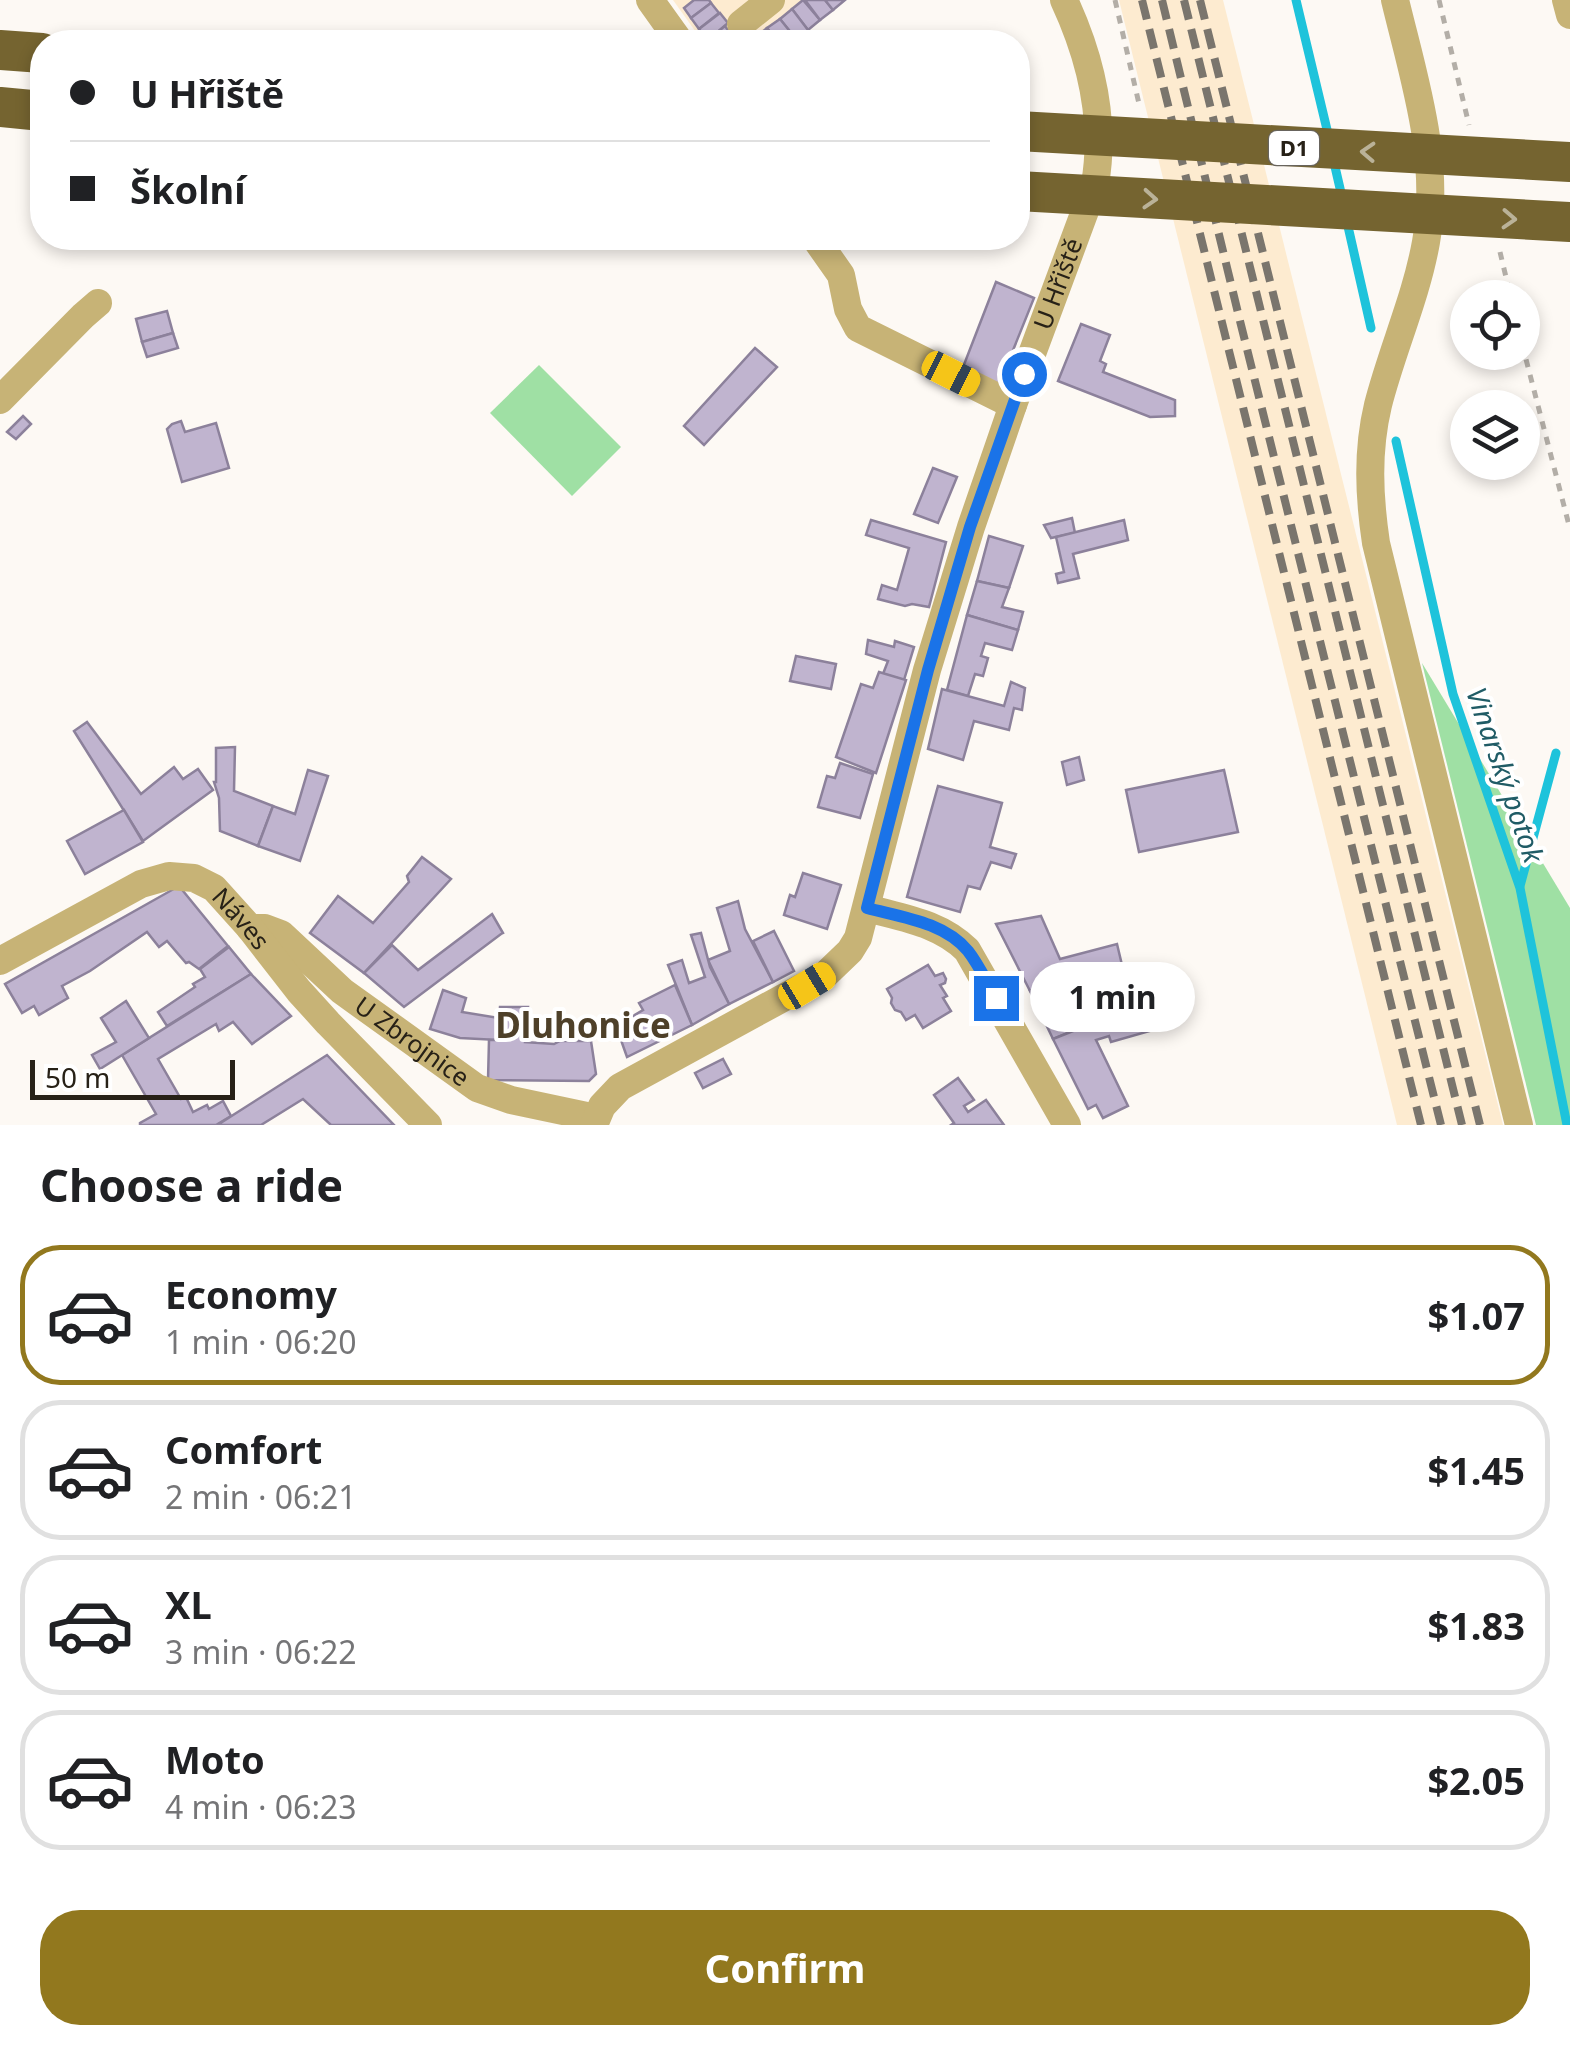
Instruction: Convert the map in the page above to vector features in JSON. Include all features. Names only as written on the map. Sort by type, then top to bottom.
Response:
[{"type":"highway","points":[[0,50],[30,52]]},
{"type":"highway","points":[[0,107],[30,110]]},
{"type":"highway","name":"D1","points":[[1030,132],[1570,162]]},
{"type":"highway","points":[[1030,192],[1570,222]]},
{"type":"street","points":[[650,0],[671,30]]},
{"type":"street","points":[[740,24],[771,0]]},
{"type":"street","name":"U Hřiště","points":[[595,1122],[611,1095],[633,1079],[825,975],[858,938],[970,527],[1095,184],[1100,145],[1096,98],[1086,56],[1064,0]]},
{"type":"street","points":[[1395,0],[1427,135],[1430,203],[1420,268],[1375,420],[1370,462],[1372,516],[1519,1125]]},
{"type":"street","points":[[1566,0],[1570,14]]},
{"type":"street","points":[[823,250],[841,275],[848,309],[858,328],[1013,405]]},
{"type":"street","points":[[0,400],[98,303]]},
{"type":"street","name":"Náves","points":[[0,961],[141,884],[169,876],[204,882],[250,928],[309,1002],[428,1125]]},
{"type":"street","points":[[867,908],[932,926],[967,950],[1067,1125]]},
{"type":"street","name":"U Zbrojnice","points":[[250,928],[281,934],[342,991],[478,1088],[595,1122]]},
{"type":"path","points":[[1114,0],[1142,114]]},
{"type":"path","points":[[1529,370],[1570,530]]},
{"type":"shaded area","points":[[673,0],[844,0],[806,30],[694,30]]},
{"type":"shaded area","points":[[1119,0],[1223,0],[1503,1125],[1397,1125]]},
{"type":"green space","points":[[539,365],[621,447],[572,496],[490,413]]},
{"type":"green space","points":[[1422,663],[1570,908],[1570,1125],[1536,1125]]},
{"type":"building","points":[[694,0],[711,3],[691,18],[684,8]]},
{"type":"building","points":[[803,0],[820,20],[808,30],[792,9]]},
{"type":"building","points":[[805,0],[825,0],[833,10],[820,20]]},
{"type":"building","points":[[825,0],[845,0],[833,10]]},
{"type":"building","points":[[711,3],[719,13],[699,29],[691,18]]},
{"type":"building","points":[[792,9],[808,30],[789,30],[780,19]]},
{"type":"building","points":[[720,13],[728,23],[720,30],[699,29]]},
{"type":"building","points":[[780,19],[789,30],[769,30]]},
{"type":"building","points":[[996,282],[1034,298],[997,390],[960,375]]},
{"type":"building","points":[[167,311],[173,333],[142,342],[136,319]]},
{"type":"building","points":[[1081,324],[1110,335],[1100,361],[1106,364],[1103,372],[1175,400],[1175,416],[1150,417],[1058,381]]},
{"type":"building","points":[[173,333],[178,348],[147,357],[142,342]]},
{"type":"building","points":[[755,348],[777,367],[704,445],[684,426]]},
{"type":"building","points":[[23,416],[31,424],[16,439],[7,432]]},
{"type":"building","points":[[181,421],[185,432],[216,423],[229,468],[182,482],[167,429]]},
{"type":"building","points":[[933,468],[957,477],[938,523],[914,514]]},
{"type":"building","points":[[1072,518],[1075,533],[1051,538],[1044,525]]},
{"type":"building","points":[[871,520],[946,542],[929,607],[878,599],[882,585],[897,590],[909,548],[866,535]]},
{"type":"building","points":[[1124,520],[1128,540],[1073,554],[1079,578],[1058,583],[1056,574],[1064,572],[1056,537]]},
{"type":"building","points":[[989,536],[1023,546],[1009,588],[977,581]]},
{"type":"building","points":[[977,581],[1009,588],[1002,607],[1023,612],[1018,630],[967,615]]},
{"type":"building","points":[[967,615],[1018,630],[1012,650],[985,643],[981,656],[988,658],[983,676],[975,674],[968,696],[947,690]]},
{"type":"building","points":[[868,640],[894,647],[895,641],[914,647],[904,680],[883,674],[888,661],[866,654]]},
{"type":"building","points":[[796,656],[836,664],[831,689],[790,681]]},
{"type":"building","points":[[879,672],[906,680],[876,773],[836,757],[861,684],[873,688]]},
{"type":"building","points":[[1011,682],[1025,688],[1022,710],[1014,708],[1009,730],[974,721],[963,760],[928,749],[942,689],[1004,706]]},
{"type":"building","points":[[87,722],[141,794],[174,767],[183,779],[198,769],[213,790],[143,841],[74,731]]},
{"type":"building","points":[[235,747],[234,791],[273,806],[258,846],[220,831],[219,798],[214,782],[216,748]]},
{"type":"building","points":[[1079,757],[1084,780],[1067,785],[1062,762]]},
{"type":"building","points":[[840,763],[873,774],[860,818],[818,807],[827,776],[835,778]]},
{"type":"building","points":[[308,770],[328,776],[300,861],[258,846],[273,806],[295,814]]},
{"type":"building","points":[[1224,770],[1238,832],[1139,852],[1126,790]]},
{"type":"building","points":[[938,786],[1002,803],[990,847],[1016,854],[1011,868],[991,862],[980,889],[968,886],[960,912],[907,897]]},
{"type":"building","points":[[124,810],[143,842],[85,874],[67,841]]},
{"type":"building","points":[[422,857],[451,879],[364,973],[310,933],[338,896],[373,923],[409,882],[407,876]]},
{"type":"building","points":[[803,873],[841,885],[827,929],[784,915]]},
{"type":"building","points":[[179,886],[228,946],[199,969],[186,963],[167,941],[159,947],[147,932],[62,986],[68,998],[39,1015],[34,1006],[22,1013],[5,984]]},
{"type":"building","points":[[738,901],[745,929],[773,982],[729,1004],[708,960],[730,951],[717,908]]},
{"type":"building","points":[[492,914],[503,933],[404,1007],[364,973],[392,945],[418,970]]},
{"type":"building","points":[[1041,916],[1060,959],[1117,944],[1122,965],[1065,976],[1030,991],[996,924]]},
{"type":"building","points":[[774,931],[794,971],[773,982],[753,941]]},
{"type":"building","points":[[701,933],[710,967],[729,1004],[692,1025],[668,965],[682,960],[689,983],[705,977],[691,935]]},
{"type":"building","points":[[229,947],[251,974],[167,1026],[158,1012],[195,987],[193,984],[205,977],[200,969]]},
{"type":"building","points":[[928,965],[935,976],[943,973],[946,979],[940,985],[951,1011],[923,1028],[915,1015],[906,1020],[895,1010],[887,989]]},
{"type":"building","points":[[1128,966],[1132,981],[1112,987],[1107,969]]},
{"type":"building","points":[[251,974],[291,1016],[252,1044],[233,1022],[219,1031],[216,1024],[158,1059],[193,1112],[223,1101],[231,1116],[216,1125],[140,1125],[156,1114],[122,1055]]},
{"type":"building","points":[[1065,976],[1082,1012],[1099,1004],[1107,1020],[1053,1039],[1030,991]]},
{"type":"building","points":[[675,985],[692,1025],[627,1057],[616,1026],[643,1010],[639,1003]]},
{"type":"building","points":[[443,990],[466,998],[462,1012],[499,1018],[498,1040],[460,1038],[430,1029]]},
{"type":"building","points":[[126,1001],[149,1038],[100,1069],[92,1055],[116,1042],[101,1018]]},
{"type":"building","points":[[500,1007],[528,1007],[525,1042],[591,1041],[596,1074],[589,1081],[488,1080],[489,1040],[498,1040]]},
{"type":"building","points":[[1173,1007],[1178,1023],[1111,1042],[1109,1036],[1096,1040],[1128,1106],[1103,1118],[1096,1105],[1088,1109],[1053,1039],[1088,1025],[1090,1028],[1107,1020]]},
{"type":"building","points":[[327,1055],[394,1125],[331,1125],[303,1099],[261,1125],[219,1124]]},
{"type":"building","points":[[723,1059],[731,1074],[703,1088],[695,1073]]},
{"type":"building","points":[[958,1078],[974,1100],[964,1106],[968,1112],[986,1100],[1004,1125],[951,1125],[954,1123],[934,1095]]},
{"type":"waterway","name":"Vinarský potok","points":[[1296,0],[1329,138]]},
{"type":"waterway","name":"Vinarský potok","points":[[1333,158],[1342,197]]},
{"type":"waterway","name":"Vinarský potok","points":[[1347,222],[1371,328]]},
{"type":"waterway","name":"Vinarský potok","points":[[1396,441],[1453,694],[1520,888],[1567,1125]]},
{"type":"waterway","points":[[1520,886],[1556,753]]},
{"type":"railway","points":[[1142,0],[1421,1125]]},
{"type":"railway","points":[[1162,0],[1441,1125]]},
{"type":"railway","points":[[1184,0],[1462,1125]]},
{"type":"railway","points":[[1200,0],[1480,1125]]},
{"type":"district","name":"Dluhonice","points":[[583,1026]]},
{"type":"route","points":[[996,998],[967,950],[946,932],[867,908],[928,670],[970,527],[1024,374]]}]
